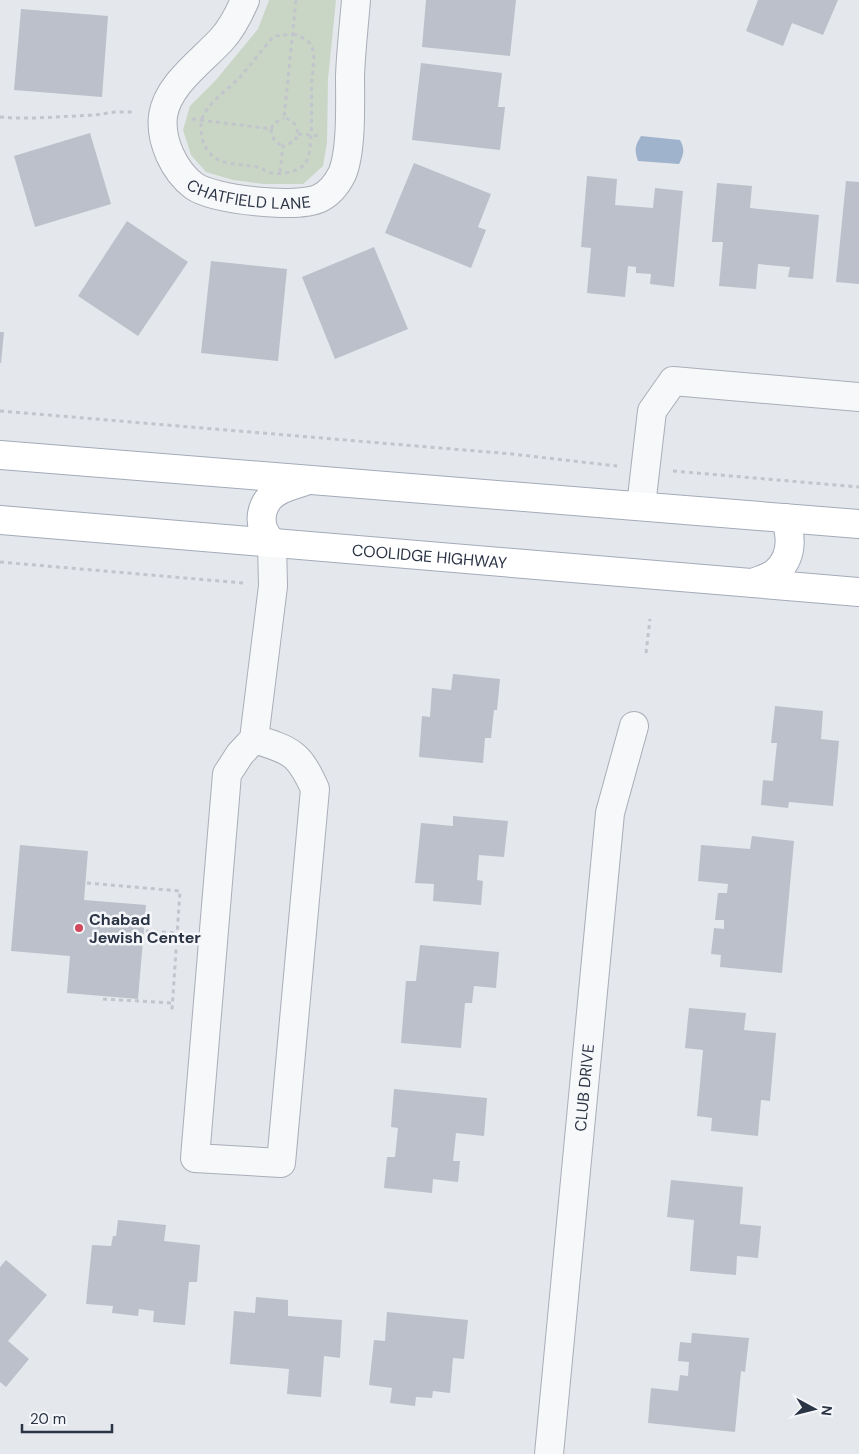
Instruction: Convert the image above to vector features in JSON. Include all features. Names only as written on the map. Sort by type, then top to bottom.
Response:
[{"type":"main road","points":[[0,455],[859,524]]},
{"type":"main road","points":[[272,543],[262,527],[261,521],[264,506],[271,496],[283,488],[309,480]]},
{"type":"main road","points":[[754,583],[774,574],[784,563],[791,547],[790,531],[785,518]]},
{"type":"main road","name":"COOLIDGE HIGHWAY","points":[[0,520],[859,592]]},
{"type":"street","name":"CHATFIELD LANE","points":[[245,0],[239,14],[224,37],[170,93],[163,116],[164,136],[169,153],[177,167],[193,185],[204,192],[277,203],[304,204],[319,199],[331,192],[343,172],[349,139],[350,73],[356,0]]},
{"type":"street","points":[[641,506],[652,411],[673,381],[859,397]]},
{"type":"street","points":[[254,739],[277,746],[298,758],[307,770],[315,789],[280,1163],[195,1158],[227,774],[240,754],[254,739],[273,586],[272,543]]},
{"type":"street","name":"CLUB DRIVE","points":[[550,1454],[610,813],[634,726]]},
{"type":"path","points":[[284,118],[296,0]]},
{"type":"path","points":[[293,34],[303,37],[311,44],[314,52],[310,93],[311,135],[309,154],[305,164],[295,171],[270,173],[260,168],[223,162],[212,156],[205,146],[201,121],[206,110],[241,76],[274,36],[293,34]]},
{"type":"path","points":[[0,117],[36,118],[139,112]]},
{"type":"path","points":[[184,118],[271,129]]},
{"type":"path","points":[[284,118],[292,120],[298,134],[294,141],[283,146],[272,138],[271,129],[274,123],[284,118]]},
{"type":"path","points":[[298,134],[328,137]]},
{"type":"path","points":[[280,178],[283,146]]},
{"type":"path","points":[[0,412],[512,454],[645,469],[859,487]]},
{"type":"path","points":[[0,562],[273,586]]},
{"type":"path","points":[[646,653],[650,619]]},
{"type":"path","points":[[87,883],[180,891],[172,1010]]},
{"type":"path","points":[[146,931],[177,933]]},
{"type":"path","points":[[104,998],[172,1003]]},
{"type":"green space","points":[[269,0],[336,0],[328,79],[327,143],[323,166],[303,184],[264,184],[233,180],[206,172],[191,155],[183,130],[190,106],[215,81],[258,29]]},
{"type":"water","points":[[641,136],[680,140],[683,152],[679,164],[638,161],[636,148]]},
{"type":"building","points":[[426,0],[516,0],[510,56],[422,47]]},
{"type":"building","points":[[758,0],[838,0],[823,35],[792,23],[783,46],[746,31]]},
{"type":"building","points":[[21,9],[108,16],[102,97],[14,90]]},
{"type":"building","points":[[421,63],[502,73],[498,107],[505,107],[500,150],[412,140]]},
{"type":"building","points":[[90,133],[111,204],[35,227],[14,156]]},
{"type":"building","points":[[414,163],[491,194],[478,227],[486,230],[471,268],[385,233]]},
{"type":"building","points":[[587,176],[617,179],[615,205],[653,208],[655,188],[683,191],[674,287],[650,284],[651,274],[636,273],[636,267],[628,266],[625,297],[587,293],[591,248],[581,247]]},
{"type":"building","points":[[846,181],[859,182],[859,284],[836,282]]},
{"type":"building","points":[[717,183],[752,186],[750,208],[819,215],[813,279],[788,277],[790,267],[758,264],[756,289],[719,286],[723,242],[712,242]]},
{"type":"building","points":[[127,221],[188,262],[138,336],[78,296]]},
{"type":"building","points":[[374,247],[408,329],[335,359],[302,277]]},
{"type":"building","points":[[211,261],[287,269],[278,361],[201,353]]},
{"type":"building","points":[[0,332],[4,332],[1,363],[0,363]]},
{"type":"building","points":[[453,674],[500,679],[497,710],[494,710],[491,738],[485,738],[483,763],[419,757],[422,716],[430,717],[432,688],[451,690]]},
{"type":"building","points":[[775,706],[823,711],[821,739],[839,741],[833,806],[789,802],[788,808],[761,805],[763,780],[773,781],[777,743],[771,743]]},
{"type":"building","points":[[453,816],[508,821],[504,857],[479,855],[477,880],[483,881],[481,905],[433,901],[434,884],[415,883],[421,823],[453,826]]},
{"type":"building","points":[[752,836],[794,841],[782,973],[720,967],[721,955],[711,954],[714,928],[724,929],[724,920],[715,920],[718,893],[727,893],[728,884],[698,881],[701,845],[750,849]]},
{"type":"building","name":"Chabad Jewish Center","points":[[20,845],[88,851],[84,900],[146,905],[138,999],[67,993],[70,956],[11,951]]},
{"type":"building","points":[[420,945],[499,952],[496,988],[474,986],[472,1003],[465,1003],[461,1048],[401,1043],[406,981],[416,981]]},
{"type":"building","points":[[689,1008],[746,1013],[744,1030],[776,1033],[770,1101],[761,1100],[758,1136],[711,1131],[712,1118],[697,1116],[703,1050],[685,1048]]},
{"type":"building","points":[[394,1089],[487,1098],[484,1136],[456,1133],[453,1161],[460,1161],[458,1182],[433,1179],[432,1193],[384,1188],[387,1157],[395,1157],[398,1128],[391,1127]]},
{"type":"building","points":[[671,1180],[743,1187],[740,1224],[761,1226],[758,1258],[737,1256],[736,1275],[690,1271],[694,1220],[667,1217]]},
{"type":"building","points":[[118,1220],[166,1225],[164,1241],[200,1245],[197,1282],[189,1282],[185,1325],[153,1322],[154,1311],[139,1309],[138,1316],[112,1313],[113,1306],[86,1304],[92,1245],[111,1246],[113,1236],[116,1236]]},
{"type":"building","points":[[6,1260],[47,1295],[8,1341],[29,1359],[6,1387],[0,1382],[0,1267]]},
{"type":"building","points":[[256,1297],[288,1300],[288,1316],[342,1320],[340,1358],[324,1356],[321,1397],[287,1394],[289,1369],[230,1364],[234,1311],[255,1313]]},
{"type":"building","points":[[387,1312],[468,1320],[464,1359],[453,1358],[450,1393],[433,1391],[432,1398],[416,1397],[415,1406],[390,1403],[392,1388],[369,1385],[374,1340],[385,1341]]},
{"type":"building","points":[[692,1333],[749,1338],[745,1372],[741,1371],[735,1432],[648,1423],[651,1388],[678,1391],[680,1375],[688,1376],[689,1362],[678,1361],[680,1342],[691,1343]]},
{"type":"place","name":"Chabad Jewish Center","points":[[79,928]]}]
